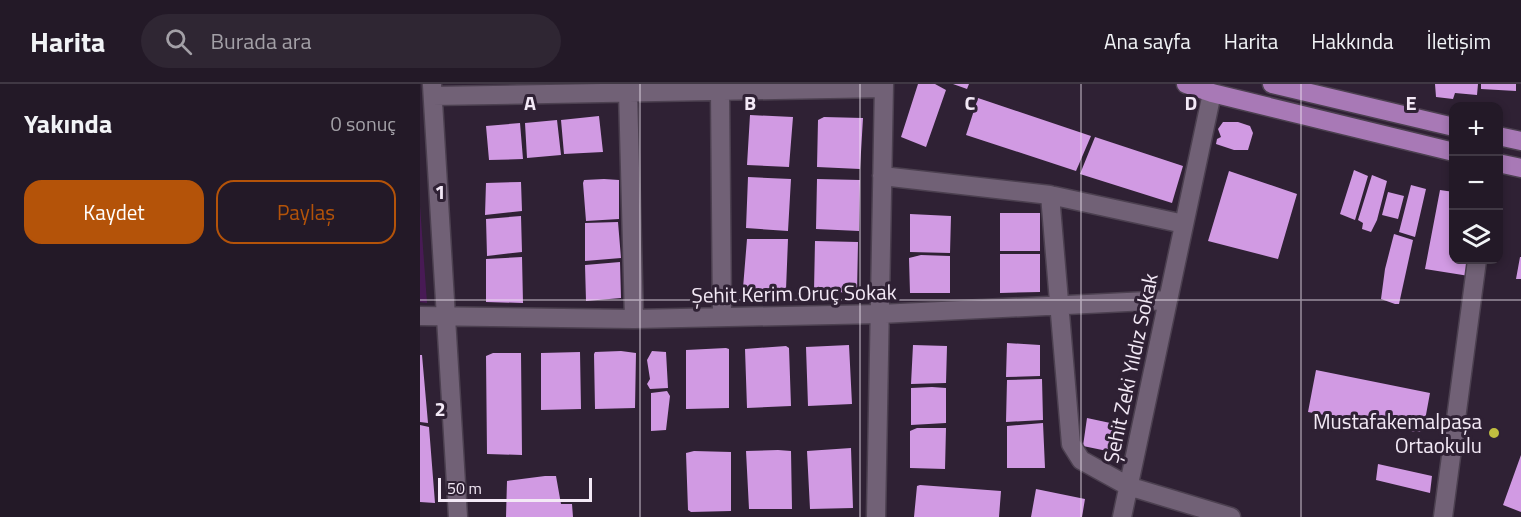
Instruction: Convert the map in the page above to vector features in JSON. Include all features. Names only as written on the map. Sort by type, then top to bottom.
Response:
[{"type":"main road","points":[[1186,84],[1212,93],[1449,151]]},
{"type":"main road","points":[[1279,85],[1449,125]]},
{"type":"main road","points":[[1503,137],[1521,141]]},
{"type":"main road","points":[[1503,164],[1521,168]]},
{"type":"street","points":[[458,517],[444,317],[433,90],[628,93],[884,86],[876,517]]},
{"type":"street","points":[[720,90],[722,317]]},
{"type":"street","points":[[628,93],[634,318]]},
{"type":"street","name":"Şehit Zeki Yıldız Sokak","points":[[1050,195],[1071,444],[1081,460],[1128,486],[1212,93]]},
{"type":"street","points":[[882,176],[1050,195],[1184,224]]},
{"type":"street","points":[[1443,517],[1476,264]]},
{"type":"street","name":"Şehit Kerim Oruç Sokak","points":[[420,316],[634,318],[880,314],[1168,300]]},
{"type":"street","points":[[1122,517],[1128,486],[1231,517]]},
{"type":"shaded area","points":[[420,206],[427,303],[420,302]]},
{"type":"building","points":[[918,84],[935,84],[946,90],[926,147],[901,137]]},
{"type":"building","points":[[953,84],[969,84],[967,89]]},
{"type":"building","points":[[1435,84],[1478,84],[1477,95],[1455,93],[1453,99],[1436,97]]},
{"type":"building","points":[[1481,84],[1516,84],[1516,91],[1481,89]]},
{"type":"building","points":[[978,98],[1091,136],[1076,171],[966,135]]},
{"type":"building","points":[[750,115],[793,117],[789,167],[747,165]]},
{"type":"building","points":[[599,116],[603,152],[564,154],[561,120]]},
{"type":"building","points":[[824,117],[863,118],[860,169],[817,167],[818,120]]},
{"type":"building","points":[[557,120],[561,155],[527,158],[525,123]]},
{"type":"building","points":[[1223,122],[1238,122],[1250,126],[1253,133],[1248,150],[1234,150],[1216,144],[1217,139],[1221,137],[1218,129]]},
{"type":"building","points":[[520,123],[523,159],[489,160],[486,126]]},
{"type":"building","points":[[1095,137],[1183,166],[1172,203],[1080,174]]},
{"type":"building","points":[[1354,170],[1368,176],[1355,220],[1340,214]]},
{"type":"building","points":[[1229,171],[1297,194],[1278,259],[1208,241]]},
{"type":"building","points":[[1372,175],[1387,181],[1377,220],[1371,232],[1362,229],[1363,223],[1358,220]]},
{"type":"building","points":[[748,177],[791,179],[788,231],[746,228]]},
{"type":"building","points":[[817,179],[860,180],[859,231],[816,229]]},
{"type":"building","points":[[584,180],[619,180],[619,219],[586,221]]},
{"type":"building","points":[[521,182],[522,211],[485,215],[486,183]]},
{"type":"building","points":[[1411,185],[1426,189],[1415,237],[1399,232]]},
{"type":"building","points":[[1440,190],[1449,191],[1449,264],[1471,264],[1469,276],[1425,269]]},
{"type":"building","points":[[1388,192],[1404,196],[1398,219],[1382,215]]},
{"type":"building","points":[[1000,213],[1040,213],[1040,251],[1000,251]]},
{"type":"building","points":[[910,214],[951,216],[950,253],[910,252]]},
{"type":"building","points":[[521,216],[522,252],[487,256],[486,219]]},
{"type":"building","points":[[618,222],[621,258],[585,261],[585,223]]},
{"type":"building","points":[[1394,234],[1413,240],[1399,304],[1381,299],[1385,269]]},
{"type":"building","points":[[747,239],[788,239],[786,290],[743,288]]},
{"type":"building","points":[[815,241],[858,242],[857,293],[814,291]]},
{"type":"building","points":[[1000,254],[1040,254],[1040,292],[1000,293]]},
{"type":"building","points":[[921,255],[950,256],[950,293],[910,293],[909,258]]},
{"type":"building","points":[[522,257],[523,303],[486,302],[486,259]]},
{"type":"building","points":[[1520,257],[1521,279],[1516,279]]},
{"type":"building","points":[[620,262],[621,298],[586,301],[585,265]]},
{"type":"building","points":[[1007,343],[1040,345],[1040,376],[1006,377]]},
{"type":"building","points":[[849,345],[852,404],[808,406],[806,347]]},
{"type":"building","points":[[913,345],[947,346],[946,383],[911,384]]},
{"type":"building","points":[[786,346],[789,348],[791,406],[747,408],[745,349]]},
{"type":"building","points":[[729,349],[729,408],[686,409],[686,350]]},
{"type":"building","points":[[652,351],[666,352],[668,388],[650,389],[647,384],[650,379],[647,360]]},
{"type":"building","points":[[580,352],[581,409],[541,410],[541,353]]},
{"type":"building","points":[[595,352],[636,353],[635,408],[595,409],[594,354]]},
{"type":"building","points":[[493,353],[521,353],[522,455],[487,454],[486,356]]},
{"type":"building","points":[[420,355],[422,355],[428,423],[420,422]]},
{"type":"building","points":[[1316,370],[1430,393],[1423,431],[1416,432],[1308,412]]},
{"type":"building","points":[[1042,379],[1043,420],[1006,422],[1007,380]]},
{"type":"building","points":[[911,388],[946,388],[946,423],[911,425]]},
{"type":"building","points":[[667,391],[670,396],[666,430],[651,431],[651,393]]},
{"type":"building","points":[[1087,418],[1115,424],[1112,452],[1083,446]]},
{"type":"building","points":[[1043,423],[1045,468],[1007,468],[1007,426]]},
{"type":"building","points":[[420,425],[429,427],[435,503],[420,502]]},
{"type":"building","points":[[917,428],[946,428],[945,469],[910,468],[910,431]]},
{"type":"building","points":[[851,448],[853,508],[810,509],[807,451]]},
{"type":"building","points":[[694,451],[731,452],[731,511],[691,512],[688,510],[686,453]]},
{"type":"building","points":[[746,451],[791,451],[792,509],[749,509]]},
{"type":"building","points":[[1521,455],[1521,512],[1503,505]]},
{"type":"building","points":[[1378,464],[1432,476],[1430,493],[1376,480]]},
{"type":"building","points":[[556,476],[561,504],[572,504],[573,517],[506,517],[507,481]]},
{"type":"building","points":[[917,486],[1001,491],[999,517],[914,517]]},
{"type":"building","points":[[1036,489],[1085,499],[1082,517],[1031,517]]},
{"type":"place","name":"Mustafakemalpaşa Ortaokulu","points":[[1494,433]]}]
